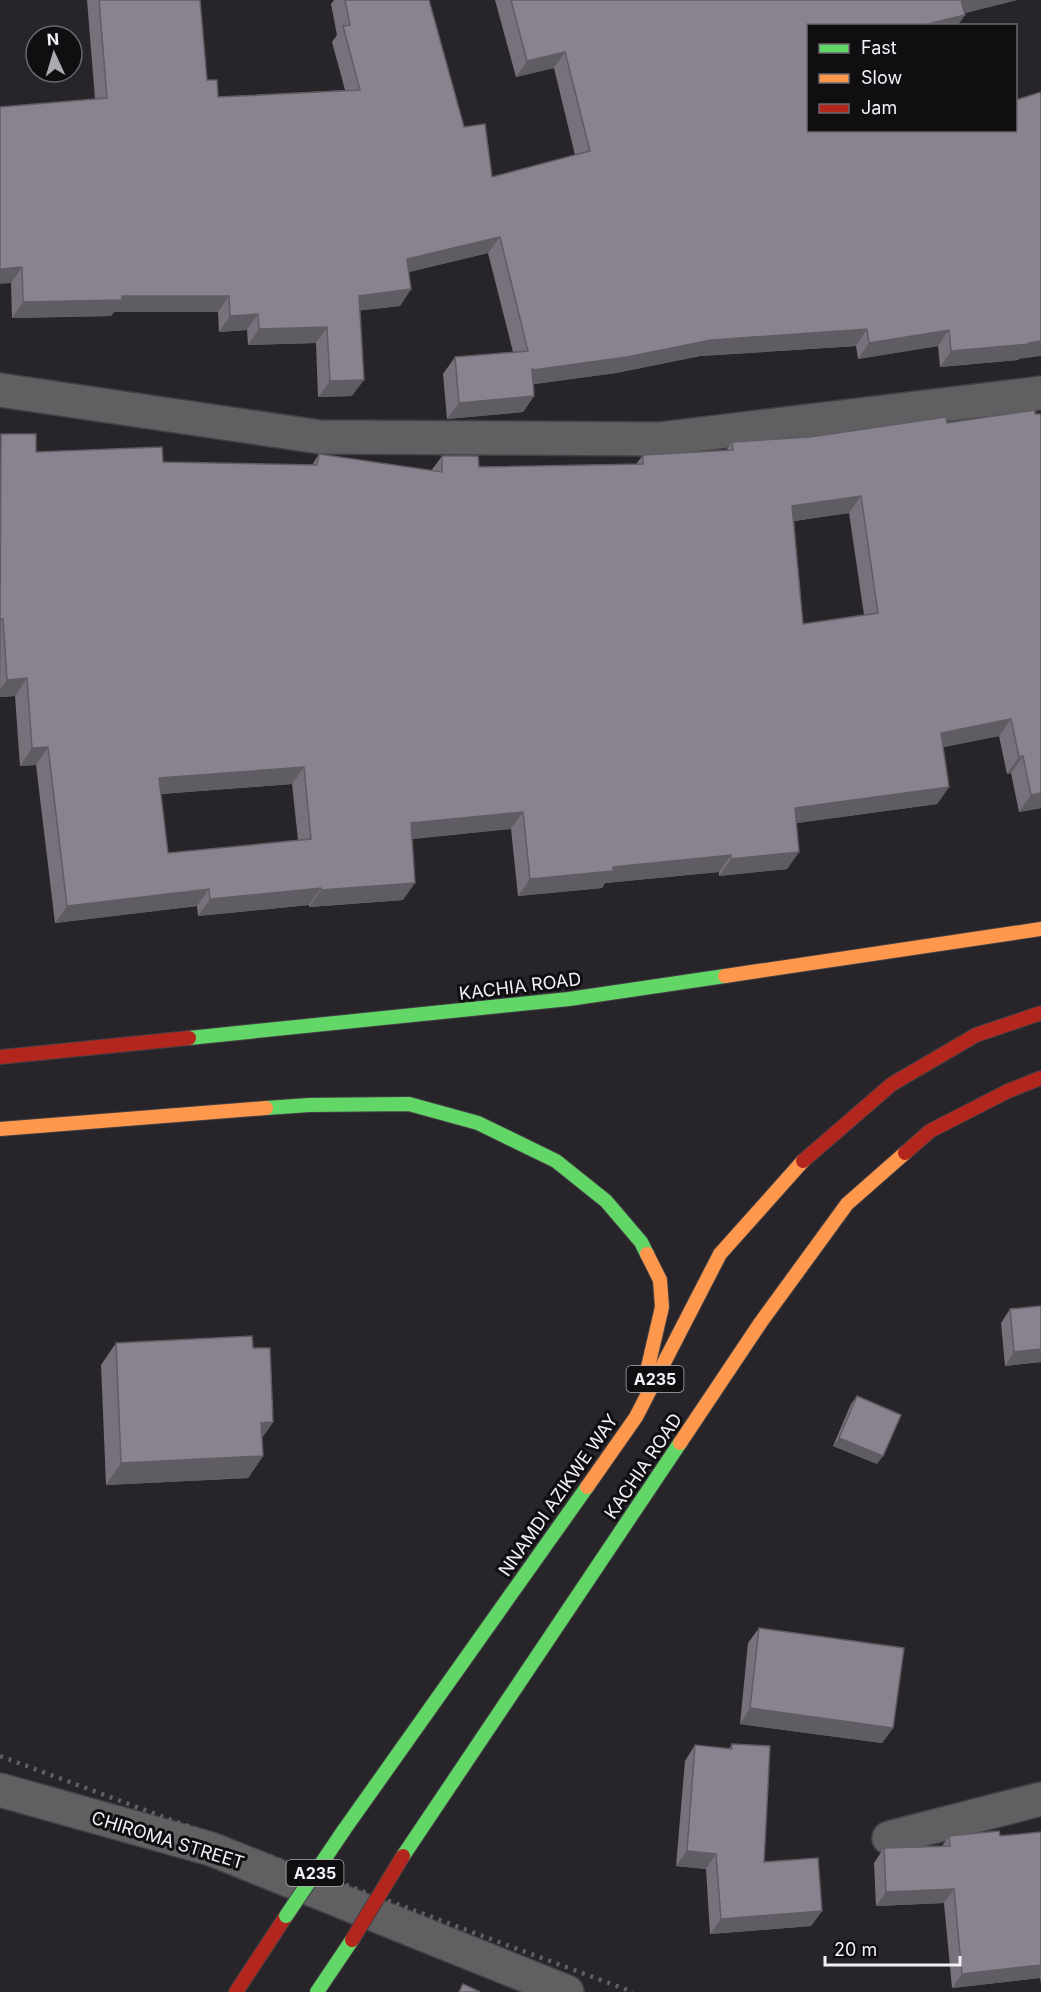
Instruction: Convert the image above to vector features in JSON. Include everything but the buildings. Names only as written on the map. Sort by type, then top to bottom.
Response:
[{"type":"main road","name":"KACHIA ROAD","points":[[0,1057],[568,999],[1041,929]]},
{"type":"main road","name":"NNAMDI AZIKWE WAY","points":[[236,1992],[344,1830],[636,1417],[720,1254],[806,1157],[892,1084],[975,1035],[1041,1013]]},
{"type":"main road","name":"KACHIA ROAD","points":[[317,1992],[403,1856],[761,1322],[847,1204],[930,1131],[1008,1091],[1041,1078]]},
{"type":"main road","points":[[0,1129],[309,1105],[409,1104],[478,1123],[556,1161],[606,1201],[641,1242],[660,1280],[662,1307],[636,1417]]},
{"type":"street","points":[[0,390],[320,437],[660,439],[1041,393]]},
{"type":"street","name":"CHIROMA STREET","points":[[0,1790],[211,1849],[567,1992]]},
{"type":"street","points":[[890,1838],[1041,1799]]},
{"type":"railway","points":[[0,1756],[633,1992]]},
{"type":"traffic: fast","points":[[189,1038],[569,999],[725,976]]},
{"type":"traffic: fast","points":[[266,1108],[409,1104],[478,1123],[556,1161],[606,1201],[641,1242],[647,1254]]},
{"type":"traffic: fast","points":[[403,1856],[680,1443]]},
{"type":"traffic: fast","points":[[344,1830],[587,1487]]},
{"type":"traffic: fast","points":[[286,1916],[344,1830]]},
{"type":"traffic: fast","points":[[317,1992],[352,1940]]},
{"type":"traffic: slow","points":[[725,976],[1041,929]]},
{"type":"traffic: slow","points":[[0,1129],[266,1108]]},
{"type":"traffic: slow","points":[[680,1443],[761,1322],[847,1204],[905,1153]]},
{"type":"traffic: slow","points":[[587,1487],[636,1417],[720,1254],[803,1161]]},
{"type":"traffic: slow","points":[[647,1254],[660,1280],[662,1307],[648,1367]]},
{"type":"traffic: jam","points":[[803,1161],[892,1084],[976,1035],[1041,1013]]},
{"type":"traffic: jam","points":[[0,1057],[189,1038]]},
{"type":"traffic: jam","points":[[905,1153],[930,1131],[1008,1091],[1041,1078]]},
{"type":"traffic: jam","points":[[352,1940],[403,1856]]},
{"type":"traffic: jam","points":[[236,1992],[286,1916]]}]
